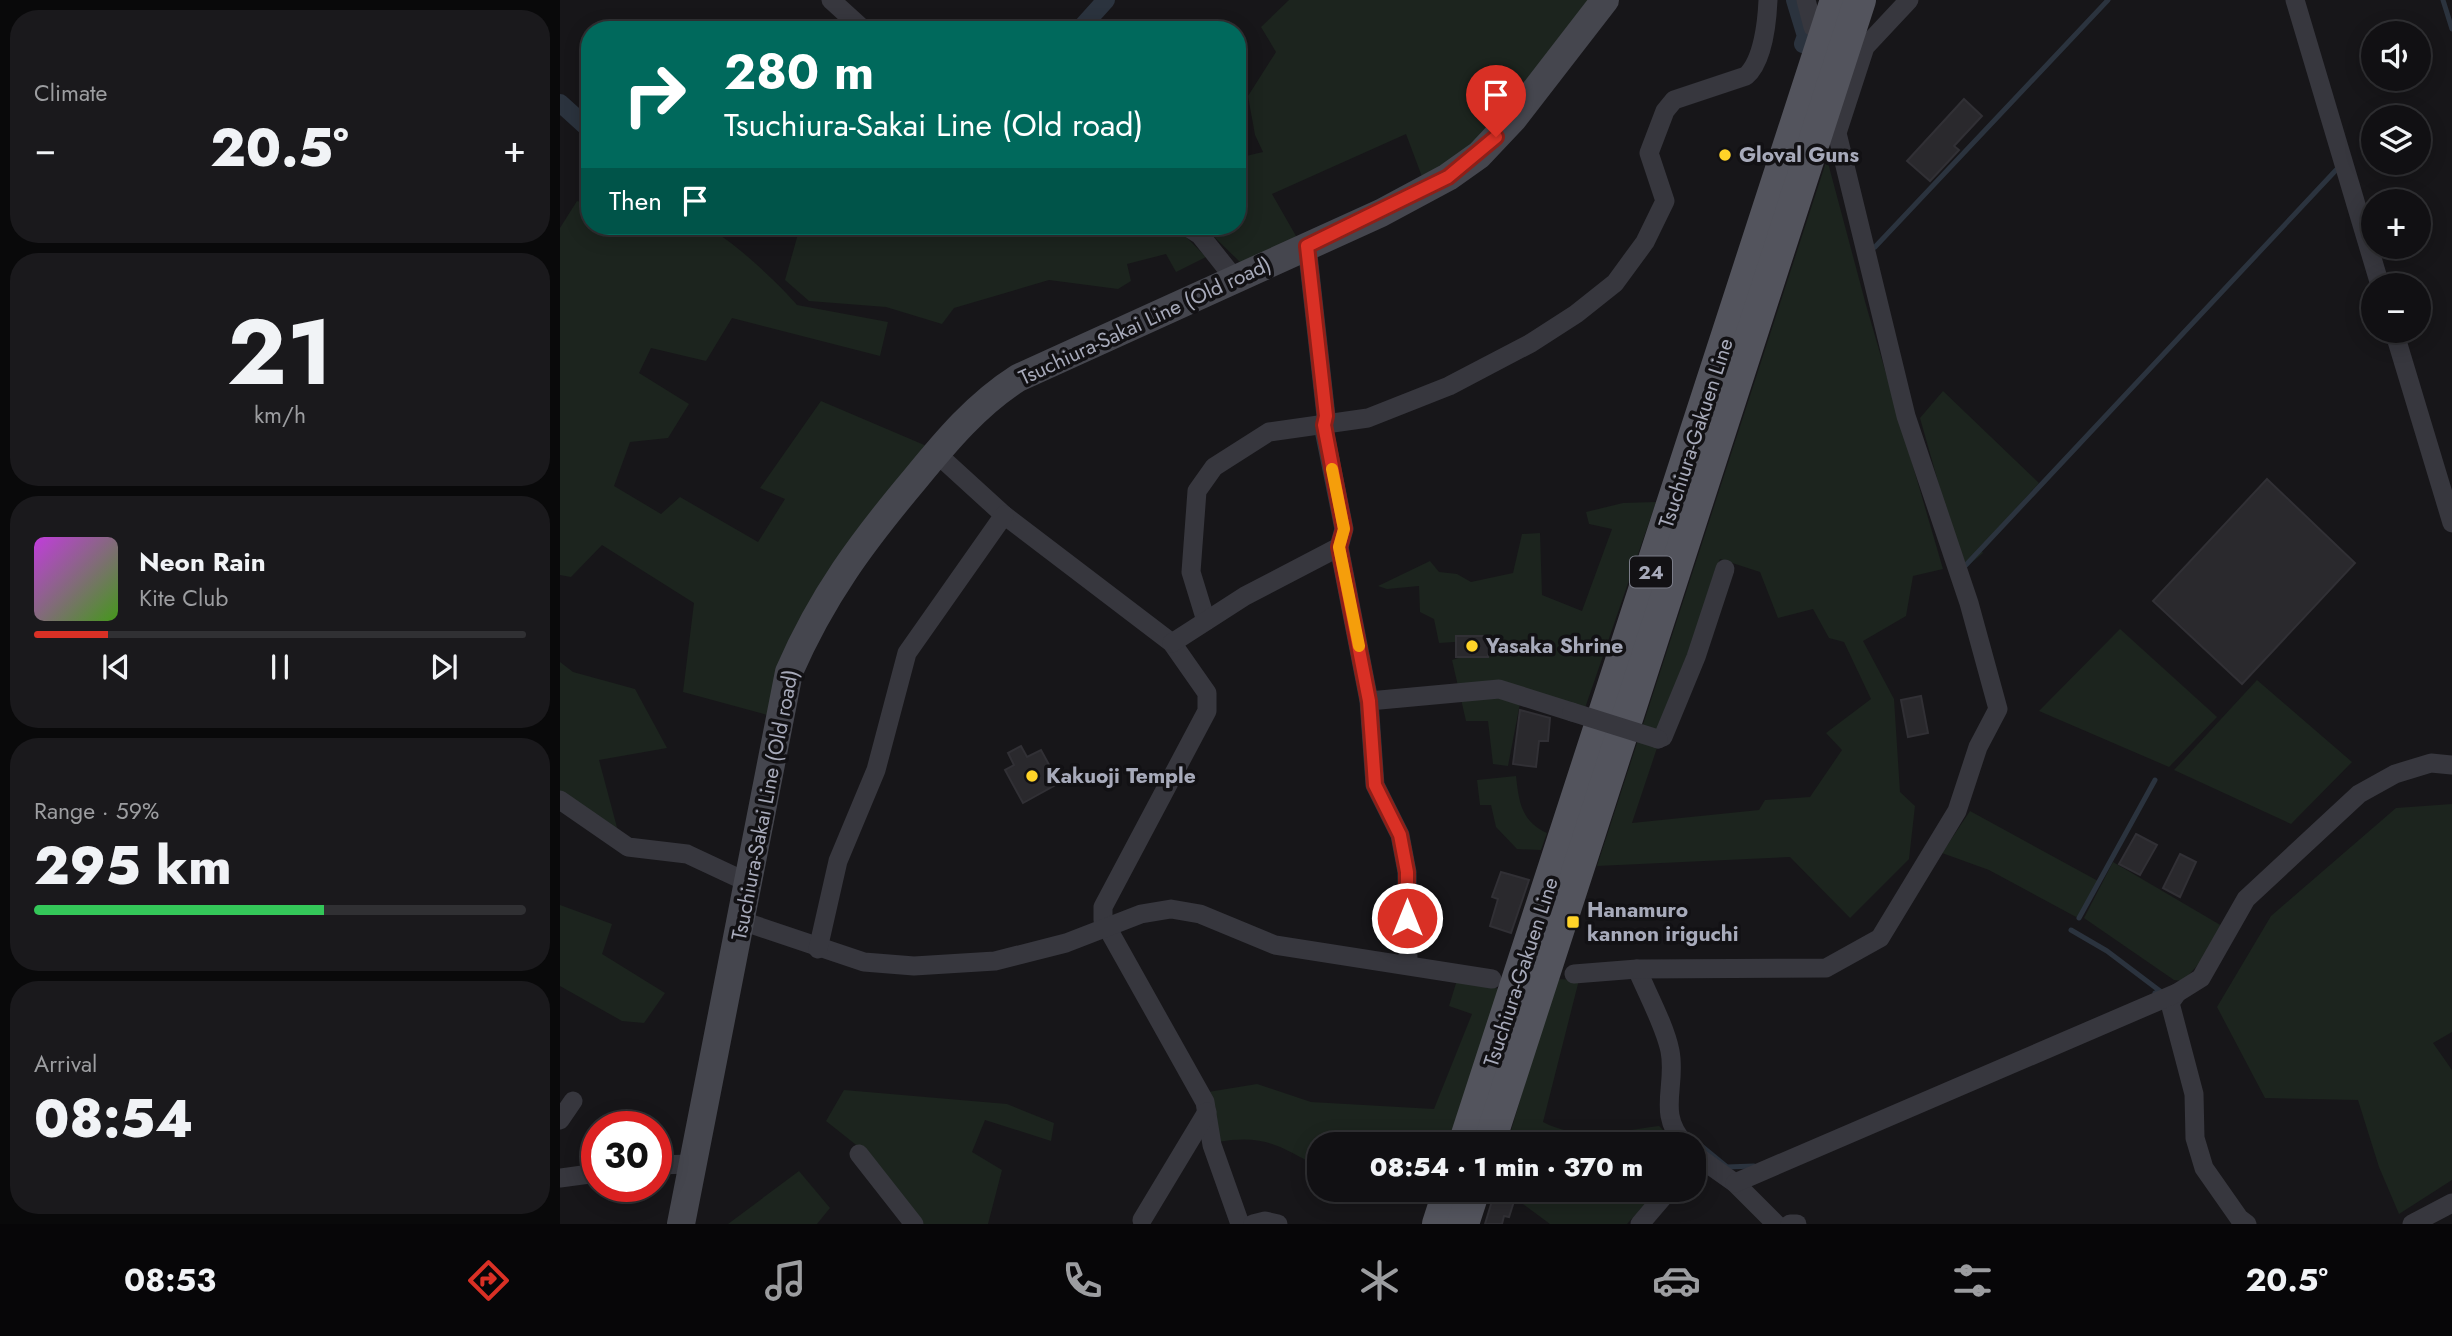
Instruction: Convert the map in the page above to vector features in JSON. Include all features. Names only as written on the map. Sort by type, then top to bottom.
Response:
[{"type":"main road","name":"Tsuchiura-Gakuen Line","points":[[1836,0],[1845,42]]},
{"type":"main road","name":"Tsuchiura-Gakuen Line","points":[[1468,1132],[1562,882],[1860,0]]},
{"type":"main road","name":"Tsuchiura-Gakuen Line","points":[[1492,1132],[1562,882]]},
{"type":"main road","points":[[1438,1224],[1445,1202]]},
{"type":"main road","points":[[1463,1224],[1470,1202]]},
{"type":"street","points":[[831,0],[854,21]]},
{"type":"street","name":"Tsuchiura-Sakai Line (Old road)","points":[[685,1222],[691,1164],[742,920],[789,672],[810,623],[855,552],[936,453],[983,404],[1018,378],[1307,246],[1448,177],[1479,155],[1545,81],[1605,0]]},
{"type":"street","points":[[1206,621],[1191,572],[1197,491],[1214,467],[1269,432],[1368,418],[1448,386],[1531,343],[1576,314],[1615,283],[1645,242],[1665,201],[1648,153],[1665,111],[1674,100],[1746,76],[1754,69],[1767,18],[1768,0]]},
{"type":"street","points":[[1807,0],[1813,27],[1845,42]]},
{"type":"street","points":[[1574,974],[1637,970],[1825,968],[1880,938],[1957,811],[1978,747],[1998,709],[1969,603],[1906,416],[1819,123],[1845,42],[1909,0]]},
{"type":"street","points":[[2295,0],[2376,273]]},
{"type":"street","points":[[1200,235],[1235,279]]},
{"type":"street","points":[[1307,246],[1326,416],[1324,425],[1344,529],[1339,547],[1369,701],[1375,785],[1400,835],[1407,872],[1408,964]]},
{"type":"street","points":[[2398,343],[2452,523]]},
{"type":"street","points":[[936,453],[1004,515],[1172,643],[1207,693],[1207,711],[1103,907],[1107,927],[1205,1102],[1212,1145],[1240,1224]]},
{"type":"street","points":[[818,949],[838,861],[876,770],[907,653],[1004,515]]},
{"type":"street","points":[[1172,643],[1245,596],[1339,547]]},
{"type":"street","points":[[1369,701],[1499,689],[1658,739],[1664,737],[1696,657],[1725,569]]},
{"type":"street","points":[[1735,1183],[2177,993],[2201,978],[2246,899],[2360,794],[2395,774],[2431,763],[2452,765]]},
{"type":"street","points":[[560,800],[628,847],[688,854],[749,883]]},
{"type":"street","points":[[742,920],[818,949],[888,966],[958,965],[995,961],[1044,949],[1141,914],[1171,909],[1200,914],[1275,945],[1492,979]]},
{"type":"street","points":[[1637,970],[1670,1051],[1668,1109],[1674,1132]]},
{"type":"street","points":[[2177,993],[2170,1003],[2194,1094],[2195,1138],[2204,1168],[2239,1218],[2247,1224]]},
{"type":"street","points":[[560,1120],[573,1101]]},
{"type":"street","points":[[1142,1220],[1207,1112]]},
{"type":"street","points":[[859,1154],[914,1224]]},
{"type":"street","points":[[1706,1163],[1735,1183],[1776,1224]]},
{"type":"street","points":[[672,1165],[691,1164]]},
{"type":"street","points":[[1640,1224],[1659,1202]]},
{"type":"street","points":[[2412,1224],[2452,1203]]},
{"type":"street","points":[[1253,1224],[1265,1221],[1278,1224]]},
{"type":"street","points":[[1790,1224],[1797,1224]]},
{"type":"shaded area","points":[[1289,0],[1593,0],[1472,151],[1424,182],[1406,134],[1272,194],[1296,236],[1292,243],[1240,262],[1212,235],[1246,235],[1246,156],[1263,152],[1255,135],[1248,96],[1276,52],[1261,27]]},
{"type":"shaded area","points":[[1827,159],[1866,305],[1943,569],[1913,576],[1906,616],[1863,641],[1894,699],[1900,792],[1915,806],[1909,859],[1850,918],[1790,857],[1597,866]],"holes":[[[1720,559],[1760,572],[1778,618],[1813,609],[1829,638],[1844,642],[1871,699],[1826,733],[1842,750],[1810,797],[1765,800],[1759,810],[1632,823]]]},
{"type":"shaded area","points":[[577,201],[581,202],[581,235],[719,235],[768,275],[797,305],[888,322],[880,356],[732,318],[706,361],[651,348],[639,373],[689,404],[668,438],[630,442],[614,486],[661,514],[680,497],[758,542],[785,499],[760,488],[821,401],[929,447],[771,716],[683,692],[694,603],[602,545],[571,577],[560,575],[560,228]]},
{"type":"shaded area","points":[[798,235],[1182,235],[1206,257],[1176,272],[1166,254],[1127,264],[1131,281],[1118,289],[1049,280],[954,308],[942,324],[886,307],[809,301],[785,280]]},
{"type":"shaded area","points":[[1943,391],[2039,483],[1980,548],[1983,553],[1963,570],[1920,418]]},
{"type":"shaded area","points":[[1656,502],[1584,711],[1522,693],[1508,766],[1493,764],[1488,721],[1466,721],[1452,660],[1485,650],[1485,640],[1439,643],[1434,619],[1420,612],[1419,586],[1387,589],[1378,586],[1430,561],[1439,572],[1457,574],[1471,582],[1513,573],[1522,534],[1540,533],[1542,595],[1582,611],[1612,529],[1589,524],[1586,512],[1623,503]]},
{"type":"shaded area","points":[[2120,629],[2217,717],[2169,767],[2039,711]]},
{"type":"shaded area","points":[[560,662],[573,672],[635,689],[667,748],[599,760],[619,835],[560,793]]},
{"type":"shaded area","points":[[2257,680],[2352,762],[2291,824],[2174,770]]},
{"type":"shaded area","points":[[1516,776],[1523,810],[1532,823],[1547,833],[1541,850],[1517,849],[1496,827],[1491,805],[1480,805],[1477,780]]},
{"type":"shaded area","points":[[2452,804],[2452,1032],[2433,1043],[2452,1070],[2452,1180],[2399,1214],[2379,1167],[2358,1100],[2265,1098],[2217,1007],[2271,916],[2396,808]]},
{"type":"shaded area","points":[[1970,811],[2098,881],[2078,918],[1989,870],[1942,853]]},
{"type":"shaded area","points":[[2113,862],[2222,926],[2207,955],[2183,981],[2174,980],[2084,918]]},
{"type":"shaded area","points":[[560,905],[612,924],[602,954],[665,993],[644,1023],[622,1021],[560,986]]},
{"type":"shaded area","points":[[1556,979],[1579,980],[1543,1122],[1578,1132],[1511,1132]]},
{"type":"shaded area","points":[[1457,980],[1500,989],[1454,1132],[1307,1132],[1307,1161],[1282,1148],[1260,1141],[1217,1142],[1208,1092],[1257,1084],[1311,1102],[1434,1109],[1472,1014],[1449,1006]]},
{"type":"shaded area","points":[[844,1090],[1007,1104],[1054,1123],[1051,1141],[985,1120],[972,1152],[1002,1170],[988,1224],[922,1224],[860,1148],[826,1121]]},
{"type":"shaded area","points":[[1659,1126],[1665,1132],[1615,1132]]},
{"type":"shaded area","points":[[799,1171],[830,1208],[817,1224],[728,1224]]},
{"type":"shaded area","points":[[1520,1202],[1647,1202],[1627,1224],[1550,1224]]},
{"type":"building","points":[[1964,99],[1982,116],[1954,146],[1959,150],[1930,181],[1907,161]]},
{"type":"building","points":[[2267,479],[2355,563],[2242,684],[2153,601]]},
{"type":"building","name":"Yasaka Shrine","points":[[1456,636],[1488,636],[1488,657],[1456,657]]},
{"type":"building","points":[[1921,696],[1928,733],[1908,737],[1901,700]]},
{"type":"building","points":[[1520,710],[1550,718],[1548,741],[1539,741],[1536,767],[1513,764]]},
{"type":"building","name":"Kakuoji Temple","points":[[1021,746],[1027,757],[1041,750],[1059,783],[1023,803],[1005,770],[1014,765],[1008,753]]},
{"type":"building","points":[[2136,834],[2157,845],[2140,875],[2119,864]]},
{"type":"building","points":[[2180,854],[2196,862],[2180,897],[2163,888]]},
{"type":"building","points":[[1501,872],[1529,880],[1511,933],[1490,926],[1498,899],[1492,897]]},
{"type":"building","points":[[1492,1202],[1514,1202],[1509,1217],[1504,1216],[1502,1224],[1485,1224]]},
{"type":"waterway","points":[[1087,21],[1106,0]]},
{"type":"waterway","points":[[1795,0],[1806,36],[1803,44]]},
{"type":"waterway","points":[[1875,247],[2108,0]]},
{"type":"waterway","points":[[2443,0],[2452,29]]},
{"type":"waterway","points":[[560,103],[581,122]]},
{"type":"waterway","points":[[1965,566],[2337,169]]},
{"type":"waterway","points":[[2079,918],[2155,780]]},
{"type":"waterway","points":[[2071,930],[2107,951],[2160,991],[2155,993]]},
{"type":"waterway","points":[[1706,1150],[1727,1167],[1754,1166]]},
{"type":"slow traffic","points":[[1332,469],[1344,529],[1339,547],[1359,646]]},
{"type":"place","name":"Gloval Guns","points":[[1725,155]]},
{"type":"place","name":"Yasaka Shrine","points":[[1472,646]]},
{"type":"place","name":"Kakuoji Temple","points":[[1032,776]]},
{"type":"place","name":"Hanamuro kannon iriguchi","points":[[1573,922]]},
{"type":"route","points":[[1407,918],[1407,872],[1400,835],[1375,785],[1369,701],[1339,547],[1344,529],[1324,425],[1326,416],[1307,246],[1381,213],[1448,177],[1479,155],[1496,137]]}]
